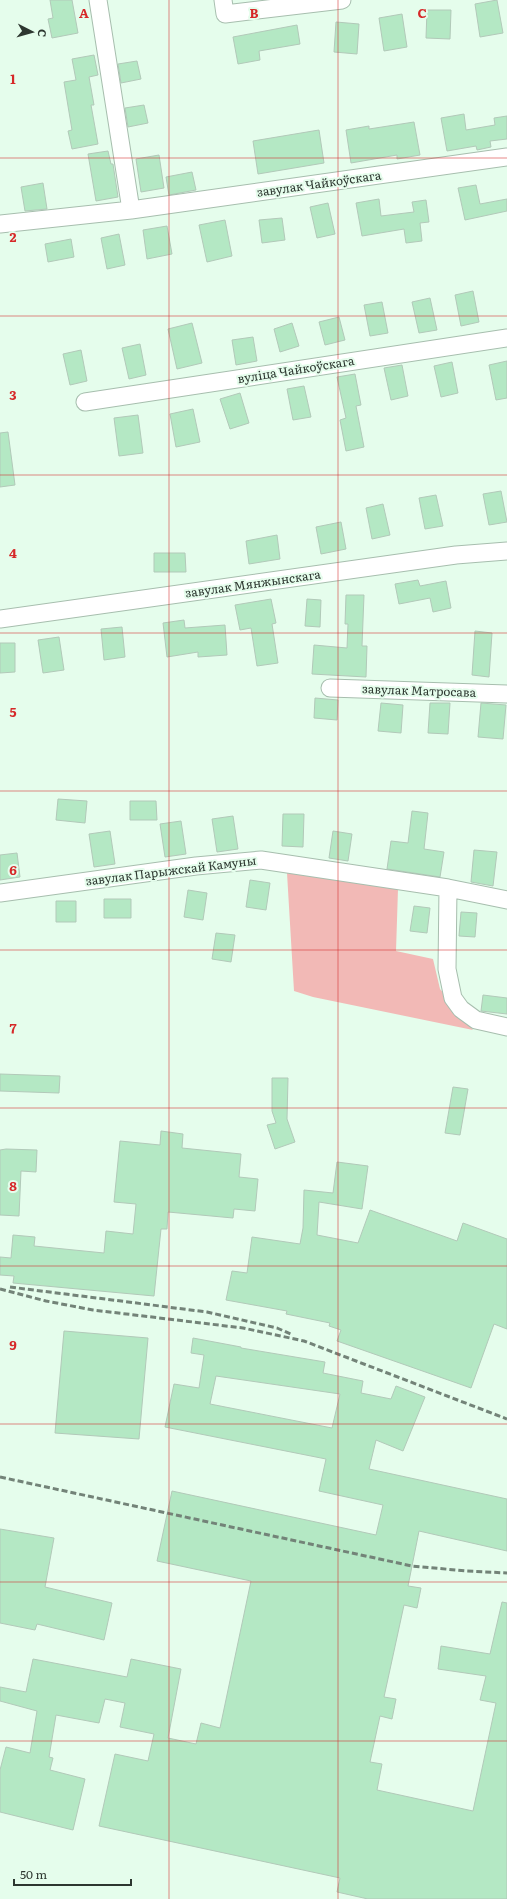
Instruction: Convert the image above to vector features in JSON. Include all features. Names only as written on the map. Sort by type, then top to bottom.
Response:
[{"type":"street","points":[[98,0],[131,210]]},
{"type":"street","points":[[223,0],[225,14],[342,0]]},
{"type":"street","name":"завулак Чайкоўскага","points":[[0,224],[131,210],[507,157]]},
{"type":"street","name":"вуліца Чайкоўскага","points":[[85,402],[507,338]]},
{"type":"street","name":"завулак Мянжынскага","points":[[0,619],[456,555],[507,551]]},
{"type":"street","name":"завулак Матросава","points":[[330,688],[507,694]]},
{"type":"street","name":"завулак Парыжскай Камуны","points":[[0,893],[196,866],[261,860],[448,888],[507,900]]},
{"type":"street","points":[[448,888],[447,969],[453,998],[461,1009],[476,1020],[507,1027]]},
{"type":"shaded area","points":[[287,873],[398,889],[396,951],[433,959],[440,989],[473,1030],[313,997],[294,991]]},
{"type":"building","points":[[50,0],[72,0],[78,33],[52,38],[48,19],[53,18]]},
{"type":"building","points":[[497,0],[503,33],[480,37],[475,4]]},
{"type":"building","points":[[427,10],[451,10],[450,39],[426,38]]},
{"type":"building","points":[[402,14],[407,47],[384,51],[379,18]]},
{"type":"building","points":[[336,22],[359,24],[357,54],[334,52]]},
{"type":"building","points":[[297,25],[300,44],[259,51],[260,60],[238,64],[233,37]]},
{"type":"building","points":[[94,55],[98,75],[89,77],[94,105],[91,105],[98,144],[72,149],[68,131],[72,130],[64,82],[76,80],[72,59]]},
{"type":"building","points":[[137,61],[141,79],[121,83],[118,64]]},
{"type":"building","points":[[144,105],[148,123],[128,127],[125,108]]},
{"type":"building","points":[[464,114],[466,130],[495,125],[494,118],[507,116],[507,139],[490,141],[491,147],[477,150],[476,146],[447,151],[441,118]]},
{"type":"building","points":[[414,122],[420,155],[397,159],[397,155],[351,163],[346,130],[369,126],[369,129]]},
{"type":"building","points":[[319,130],[324,163],[258,174],[253,141]]},
{"type":"building","points":[[108,151],[111,164],[113,164],[118,197],[96,201],[88,154]]},
{"type":"building","points":[[159,155],[164,188],[141,192],[136,159]]},
{"type":"building","points":[[192,172],[196,190],[169,195],[166,177]]},
{"type":"building","points":[[43,183],[47,209],[25,211],[21,187]]},
{"type":"building","points":[[476,185],[480,204],[507,199],[507,211],[465,220],[458,188]]},
{"type":"building","points":[[379,199],[381,216],[414,212],[412,202],[426,200],[429,222],[420,223],[422,241],[406,243],[404,229],[362,236],[356,203]]},
{"type":"building","points":[[328,203],[335,234],[317,238],[310,207]]},
{"type":"building","points":[[282,218],[285,240],[262,243],[259,220]]},
{"type":"building","points":[[225,220],[232,256],[207,262],[199,225]]},
{"type":"building","points":[[167,226],[172,254],[147,259],[143,230]]},
{"type":"building","points":[[119,234],[125,265],[107,269],[101,238]]},
{"type":"building","points":[[71,239],[74,257],[48,262],[45,244]]},
{"type":"building","points":[[473,291],[479,322],[461,326],[455,295]]},
{"type":"building","points":[[430,298],[437,330],[419,333],[412,302]]},
{"type":"building","points":[[382,302],[388,333],[370,336],[364,305]]},
{"type":"building","points":[[339,317],[345,340],[325,345],[319,322]]},
{"type":"building","points":[[192,323],[202,363],[177,369],[168,329]]},
{"type":"building","points":[[292,323],[299,346],[280,352],[274,329]]},
{"type":"building","points":[[253,337],[257,361],[236,365],[232,340]]},
{"type":"building","points":[[140,344],[146,375],[129,379],[122,348]]},
{"type":"building","points":[[81,350],[87,381],[70,385],[63,354]]},
{"type":"building","points":[[507,361],[507,398],[496,400],[489,365]]},
{"type":"building","points":[[452,362],[458,393],[441,397],[434,366]]},
{"type":"building","points":[[402,365],[408,396],[391,400],[384,368]]},
{"type":"building","points":[[355,374],[361,405],[356,406],[364,447],[346,451],[340,420],[346,418],[337,377]]},
{"type":"building","points":[[304,386],[311,417],[293,420],[287,389]]},
{"type":"building","points":[[240,393],[249,423],[230,429],[220,399]]},
{"type":"building","points":[[193,409],[200,442],[176,447],[170,414]]},
{"type":"building","points":[[138,415],[143,453],[119,456],[114,418]]},
{"type":"building","points":[[8,432],[15,485],[0,487],[0,433]]},
{"type":"building","points":[[501,491],[507,522],[489,525],[483,494]]},
{"type":"building","points":[[436,495],[443,526],[425,529],[419,498]]},
{"type":"building","points":[[383,504],[390,535],[372,539],[366,508]]},
{"type":"building","points":[[341,522],[346,549],[321,554],[316,527]]},
{"type":"building","points":[[277,535],[280,559],[249,564],[246,541]]},
{"type":"building","points":[[154,553],[185,553],[186,572],[154,572]]},
{"type":"building","points":[[418,580],[420,586],[446,581],[451,608],[433,612],[430,598],[399,604],[395,584]]},
{"type":"building","points":[[346,595],[364,595],[362,646],[367,646],[366,677],[312,674],[314,645],[347,648],[348,624],[345,624]]},
{"type":"building","points":[[271,599],[276,623],[272,624],[278,663],[257,666],[251,628],[240,630],[235,605]]},
{"type":"building","points":[[307,599],[321,600],[320,627],[305,626]]},
{"type":"building","points":[[184,620],[185,628],[225,625],[227,655],[198,657],[198,652],[167,657],[163,623]]},
{"type":"building","points":[[122,627],[125,657],[104,660],[101,629]]},
{"type":"building","points":[[475,631],[492,633],[489,677],[472,675]]},
{"type":"building","points":[[59,637],[64,670],[43,673],[38,640]]},
{"type":"building","points":[[0,643],[15,643],[15,672],[0,673]]},
{"type":"building","points":[[315,698],[338,700],[337,720],[314,718]]},
{"type":"building","points":[[381,703],[403,705],[401,733],[378,731]]},
{"type":"building","points":[[430,703],[450,703],[448,734],[428,733]]},
{"type":"building","points":[[481,703],[506,705],[503,739],[478,737]]},
{"type":"building","points":[[58,799],[87,801],[85,823],[56,820]]},
{"type":"building","points":[[130,801],[156,801],[157,820],[130,820]]},
{"type":"building","points":[[412,811],[428,813],[424,849],[444,852],[440,877],[387,869],[391,841],[408,843]]},
{"type":"building","points":[[283,814],[304,814],[303,847],[282,846]]},
{"type":"building","points":[[233,816],[238,849],[217,852],[212,819]]},
{"type":"building","points":[[181,821],[186,854],[165,857],[160,824]]},
{"type":"building","points":[[110,831],[115,864],[94,867],[89,834]]},
{"type":"building","points":[[333,831],[352,834],[348,861],[329,858]]},
{"type":"building","points":[[474,850],[497,852],[493,886],[471,882]]},
{"type":"building","points":[[17,853],[20,877],[0,880],[0,855]]},
{"type":"building","points":[[250,880],[270,883],[266,910],[246,907]]},
{"type":"building","points":[[188,890],[207,893],[203,920],[184,917]]},
{"type":"building","points":[[104,899],[131,899],[131,918],[104,918]]},
{"type":"building","points":[[56,901],[76,901],[76,922],[56,922]]},
{"type":"building","points":[[414,906],[430,908],[427,933],[410,931]]},
{"type":"building","points":[[461,912],[477,913],[475,937],[459,936]]},
{"type":"building","points":[[216,933],[235,935],[231,962],[212,959]]},
{"type":"building","points":[[483,995],[507,998],[507,1014],[481,1011]]},
{"type":"building","points":[[0,1074],[60,1076],[59,1093],[0,1091]]},
{"type":"building","points":[[272,1078],[288,1078],[287,1119],[295,1142],[275,1149],[267,1125],[276,1123],[272,1111]]},
{"type":"building","points":[[453,1087],[468,1089],[460,1135],[445,1133]]},
{"type":"building","points":[[161,1131],[183,1134],[182,1148],[241,1154],[239,1177],[258,1179],[255,1211],[234,1209],[233,1218],[168,1212],[167,1229],[161,1229],[154,1296],[13,1283],[14,1276],[0,1275],[0,1257],[11,1258],[13,1235],[35,1237],[34,1246],[104,1253],[106,1231],[133,1234],[136,1204],[114,1202],[120,1141],[160,1145]]},
{"type":"building","points":[[0,1150],[37,1150],[36,1172],[21,1171],[19,1216],[0,1215]]},
{"type":"building","points":[[337,1162],[368,1166],[362,1209],[319,1202],[317,1235],[358,1243],[370,1210],[457,1241],[463,1223],[507,1239],[507,1329],[494,1324],[471,1388],[337,1341],[341,1330],[329,1326],[330,1323],[286,1314],[287,1311],[226,1300],[232,1271],[247,1273],[252,1237],[300,1244],[303,1228],[304,1190],[333,1193]]},
{"type":"building","points":[[64,1331],[148,1338],[139,1439],[55,1433]]},
{"type":"building","points":[[193,1338],[241,1348],[325,1362],[323,1373],[363,1381],[361,1393],[391,1399],[396,1386],[425,1397],[403,1451],[376,1440],[369,1469],[507,1499],[507,1551],[419,1531],[408,1586],[421,1588],[417,1608],[404,1605],[384,1697],[396,1699],[392,1719],[380,1716],[370,1762],[382,1764],[377,1790],[473,1811],[496,1703],[480,1700],[486,1676],[438,1669],[441,1646],[490,1654],[502,1602],[507,1603],[507,1899],[368,1899],[337,1892],[340,1878],[99,1826],[115,1754],[148,1761],[154,1734],[120,1727],[125,1703],[105,1699],[99,1723],[56,1715],[49,1757],[53,1758],[50,1770],[85,1779],[73,1830],[0,1812],[0,1770],[6,1747],[30,1753],[37,1711],[0,1701],[0,1687],[26,1692],[33,1659],[127,1677],[131,1659],[181,1669],[168,1738],[196,1744],[201,1723],[220,1728],[251,1581],[157,1561],[172,1491],[376,1535],[383,1505],[319,1491],[326,1459],[165,1427],[174,1384],[199,1388],[204,1355],[191,1353]],"holes":[[[216,1376],[340,1394],[332,1428],[210,1404]]]},
{"type":"building","points":[[0,1529],[54,1538],[45,1587],[112,1603],[104,1640],[37,1624],[35,1630],[0,1623]]},
{"type":"railway","points":[[10,1287],[207,1312],[277,1328],[293,1335]]},
{"type":"railway","points":[[0,1289],[46,1301],[93,1310],[243,1328],[304,1341],[507,1419]]},
{"type":"railway","points":[[0,1477],[412,1566],[507,1573]]}]
